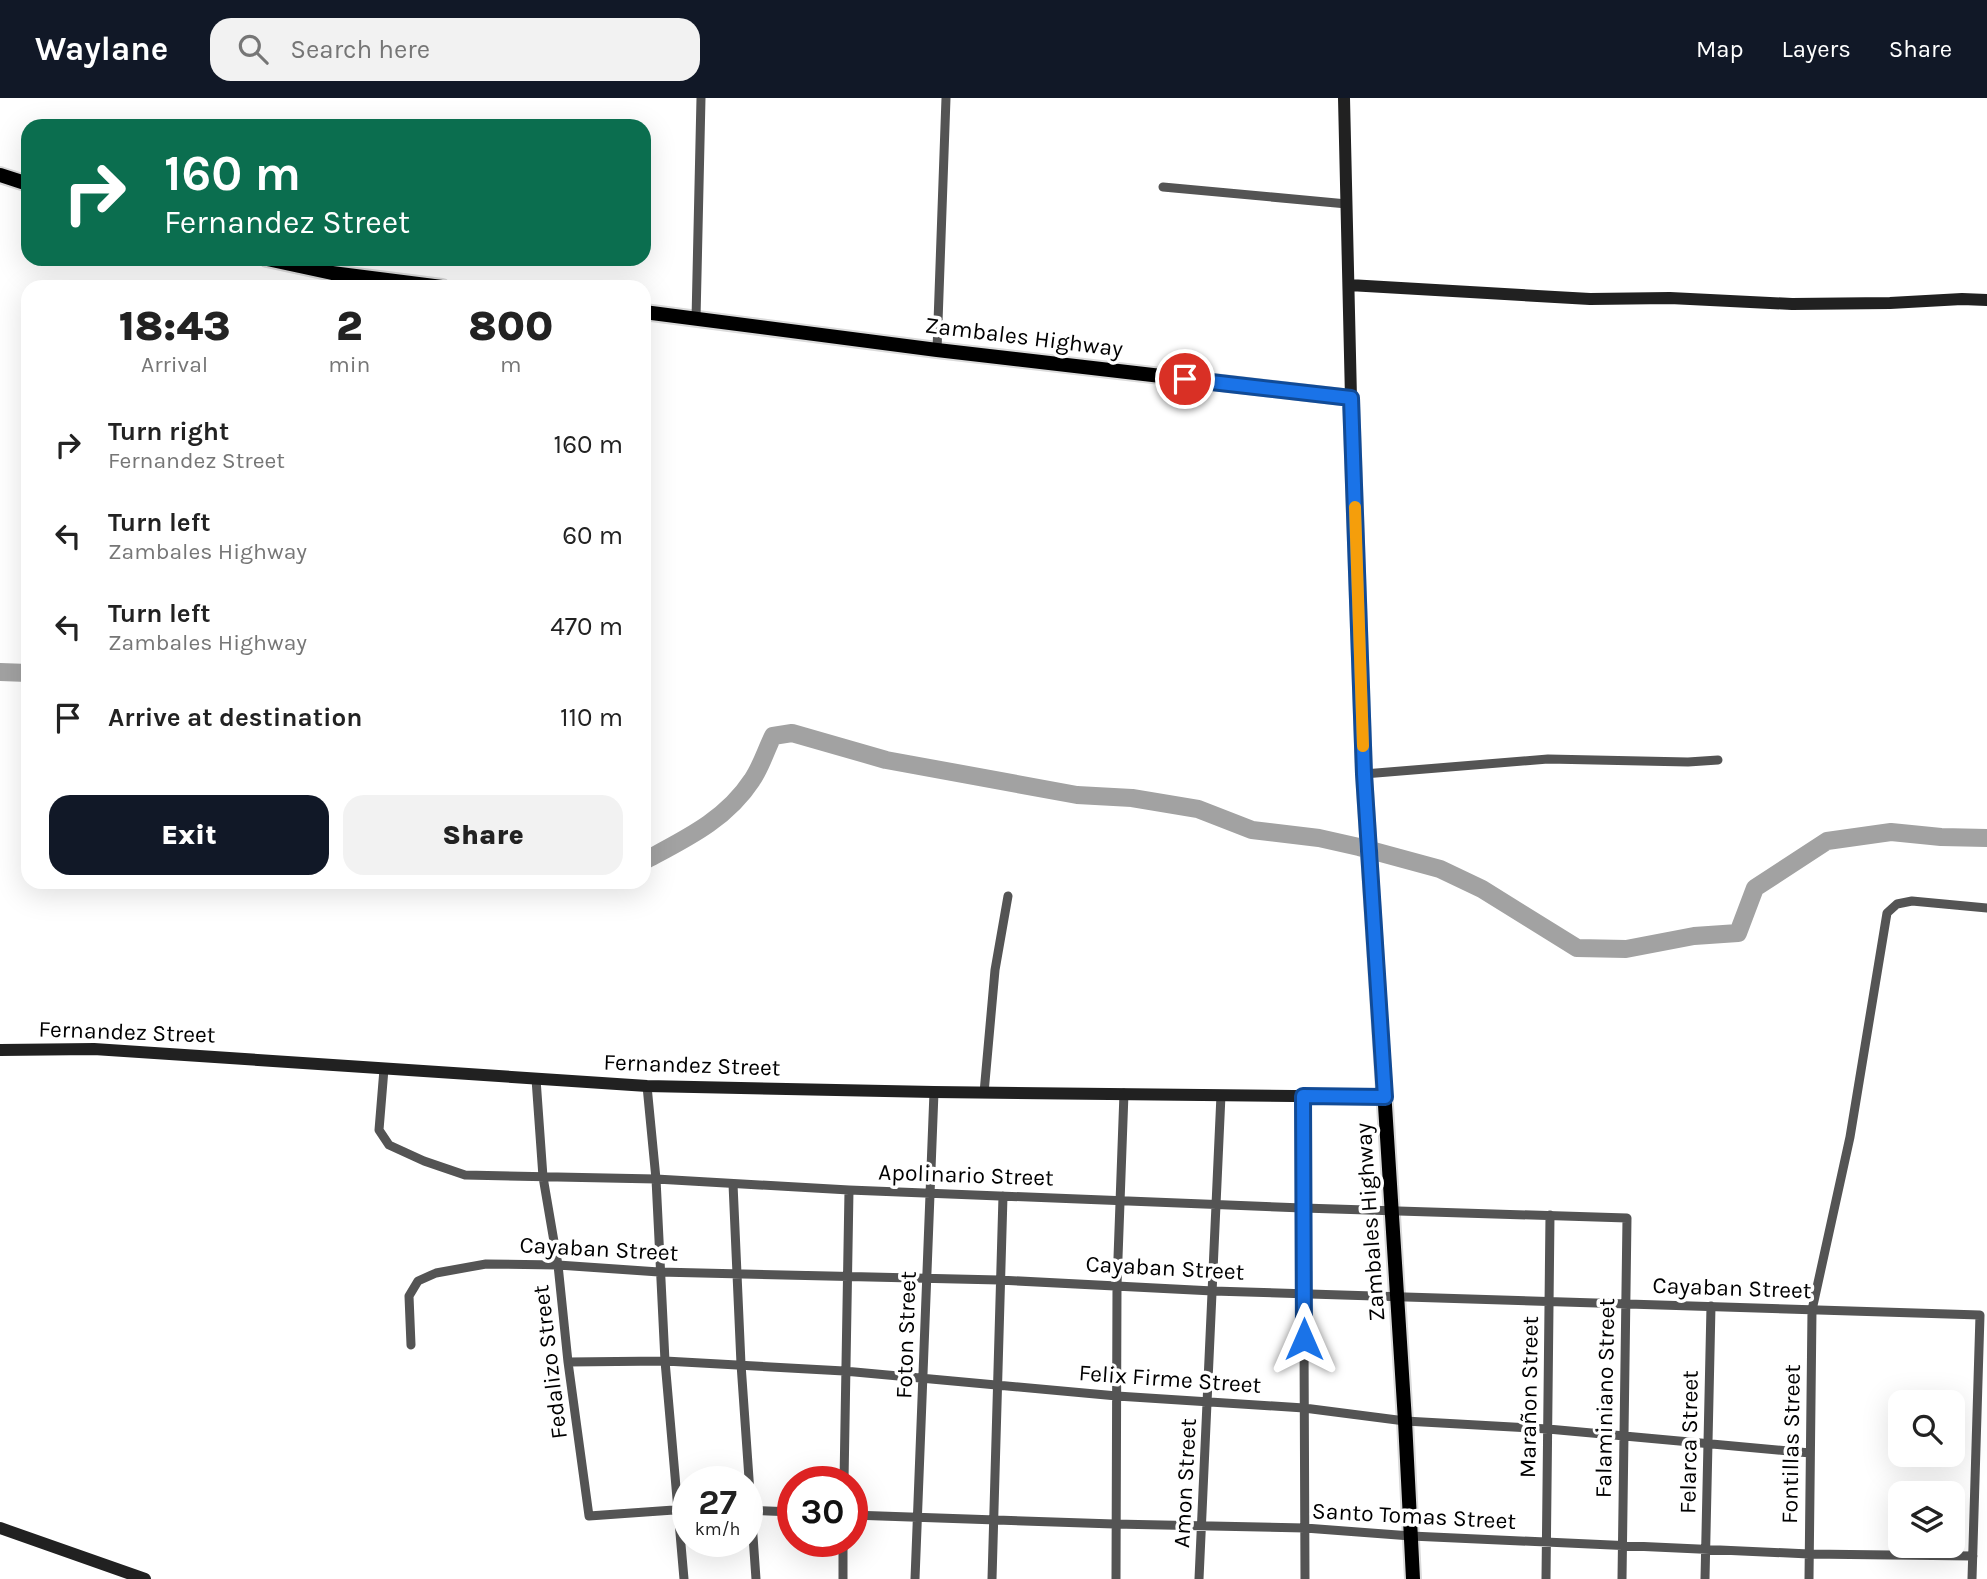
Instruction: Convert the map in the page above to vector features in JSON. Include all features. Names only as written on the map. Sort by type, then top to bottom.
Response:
[{"type":"main road","points":[[0,174],[21,182]]},
{"type":"main road","points":[[300,266],[387,280]]},
{"type":"main road","name":"Zambales Highway","points":[[651,313],[937,351],[1351,398],[1364,774],[1413,1579]]},
{"type":"street","points":[[696,319],[701,98]]},
{"type":"street","points":[[937,351],[946,98]]},
{"type":"street","points":[[1344,98],[1351,398]]},
{"type":"street","points":[[1163,187],[1347,204]]},
{"type":"street","points":[[1349,285],[1590,299],[1792,304],[1987,300]]},
{"type":"street","points":[[1364,774],[1548,759],[1718,761]]},
{"type":"street","points":[[984,1093],[995,970],[1008,896]]},
{"type":"street","name":"Fontillas Street","points":[[1809,1579],[1812,1310],[1850,1136],[1887,913],[1897,904],[1912,901],[1987,908]]},
{"type":"street","name":"Fernandez Street","points":[[0,1050],[94,1049],[647,1086],[1385,1097]]},
{"type":"street","name":"Apolinario Street","points":[[383,1069],[379,1130],[389,1145],[465,1175],[656,1179],[1216,1205],[1627,1218]]},
{"type":"street","name":"Fedalizo Street","points":[[536,1079],[543,1177],[558,1265],[589,1516],[672,1509]]},
{"type":"street","points":[[647,1086],[656,1179],[659,1272],[674,1466]]},
{"type":"street","name":"Foton Street","points":[[915,1579],[934,1092]]},
{"type":"street","points":[[1116,1579],[1114,1524],[1117,1284],[1124,1093]]},
{"type":"street","name":"Amon Street","points":[[1199,1579],[1221,1095]]},
{"type":"street","points":[[1303,1096],[1305,1579]]},
{"type":"street","points":[[733,1184],[747,1466]]},
{"type":"street","points":[[844,1466],[849,1190]]},
{"type":"street","points":[[992,1579],[1003,1196]]},
{"type":"street","name":"Marañon Street","points":[[1546,1579],[1550,1215]]},
{"type":"street","name":"Falaminiano Street","points":[[1622,1579],[1627,1218]]},
{"type":"street","name":"Cayaban Street","points":[[411,1345],[409,1296],[418,1281],[436,1273],[473,1265],[558,1265],[659,1272],[846,1275],[1117,1284],[1213,1291],[1980,1315],[1973,1556]]},
{"type":"street","name":"Felarca Street","points":[[1705,1579],[1711,1306]]},
{"type":"street","name":"Felix Firme Street","points":[[568,1362],[665,1361],[844,1371],[1117,1396],[1304,1408],[1405,1421],[1548,1429],[1810,1453]]},
{"type":"street","name":"Santo Tomas Street","points":[[868,1515],[1305,1528],[1411,1536],[1809,1554],[1973,1556]]},
{"type":"street","points":[[0,1528],[145,1579]]},
{"type":"street","points":[[1972,1579],[1973,1556]]},
{"type":"street","points":[[682,1557],[684,1579]]},
{"type":"street","points":[[754,1557],[756,1579]]},
{"type":"street","points":[[843,1557],[843,1579]]},
{"type":"waterway","points":[[0,672],[21,673]]},
{"type":"waterway","points":[[651,857],[704,827],[730,806],[755,775],[773,736],[792,733],[886,760],[1077,795],[1132,798],[1198,809],[1252,830],[1319,838],[1440,869],[1482,889],[1577,948],[1626,949],[1694,936],[1738,933],[1755,888],[1827,841],[1891,832],[1987,838]]},
{"type":"slow traffic","points":[[1355,507],[1363,746]]},
{"type":"route","points":[[1185,379],[1351,398],[1364,774],[1385,1097],[1303,1096],[1304,1339]]}]
